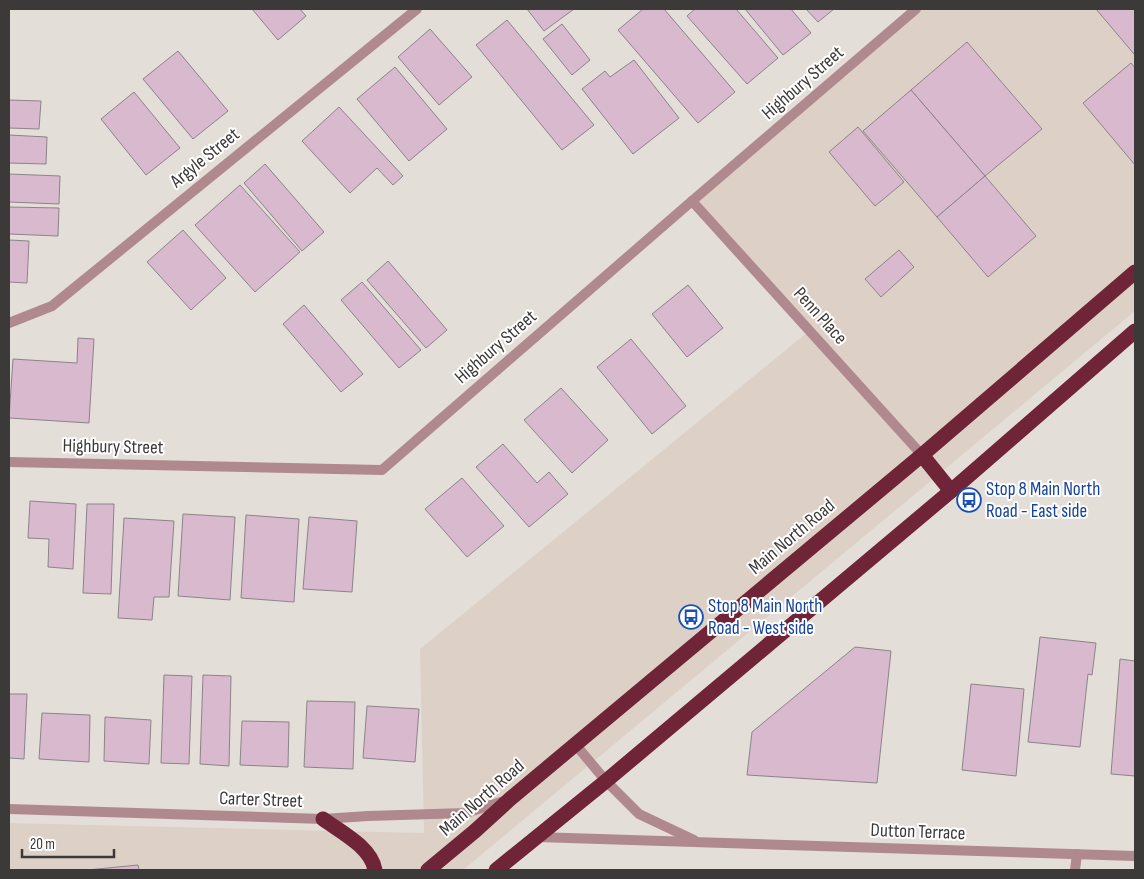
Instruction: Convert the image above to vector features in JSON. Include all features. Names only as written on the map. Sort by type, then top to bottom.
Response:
[{"type":"highway","name":"Main North Road","points":[[428,870],[475,831],[510,798],[922,455],[1135,272]]},
{"type":"highway","points":[[496,870],[606,781],[951,491],[1135,331]]},
{"type":"highway","points":[[922,455],[951,491]]},
{"type":"highway","points":[[323,819],[361,846],[376,870]]},
{"type":"street","name":"Argyle Street","points":[[9,323],[52,306],[417,9]]},
{"type":"street","name":"Highbury Street","points":[[9,462],[382,470],[916,9]]},
{"type":"street","name":"Penn Place","points":[[692,201],[922,455]]},
{"type":"street","name":"Dutton Terrace","points":[[576,744],[606,781],[639,814],[700,843]]},
{"type":"street","name":"Carter Street","points":[[9,810],[323,819],[466,813],[510,798]]},
{"type":"street","name":"Dutton Terrace","points":[[537,838],[1135,856]]},
{"type":"street","points":[[1075,870],[1077,854]]},
{"type":"shaded area","points":[[916,9],[1135,9],[1135,311],[463,870],[9,870],[9,823],[424,833],[420,649],[809,331],[692,201]]},
{"type":"building","points":[[252,9],[300,9],[306,16],[278,40]]},
{"type":"building","points":[[527,9],[574,9],[544,31]]},
{"type":"building","points":[[643,9],[664,9],[735,92],[698,123],[618,30]]},
{"type":"building","points":[[695,9],[736,9],[778,58],[747,84],[687,16]]},
{"type":"building","points":[[745,9],[791,9],[811,33],[783,55]]},
{"type":"building","points":[[806,9],[834,9],[818,22]]},
{"type":"building","points":[[1096,9],[1135,9],[1134,54]]},
{"type":"building","points":[[507,20],[594,125],[562,150],[476,45]]},
{"type":"building","points":[[562,24],[590,60],[572,75],[543,39]]},
{"type":"building","points":[[430,29],[472,77],[439,105],[398,57]]},
{"type":"building","points":[[967,42],[1042,129],[985,176],[911,90]]},
{"type":"building","points":[[178,51],[228,111],[193,139],[143,79]]},
{"type":"building","points":[[634,60],[679,118],[633,154],[582,89],[605,71],[610,77]]},
{"type":"building","points":[[1131,63],[1135,68],[1135,165],[1083,103]]},
{"type":"building","points":[[395,67],[447,129],[409,161],[357,99]]},
{"type":"building","points":[[911,90],[985,176],[937,217],[863,131]]},
{"type":"building","points":[[134,92],[180,148],[146,175],[101,119]]},
{"type":"building","points":[[9,100],[41,101],[39,129],[9,128]]},
{"type":"building","points":[[339,107],[403,176],[393,185],[377,168],[350,193],[302,141]]},
{"type":"building","points":[[858,127],[904,182],[875,206],[829,152]]},
{"type":"building","points":[[9,135],[47,137],[46,164],[9,163]]},
{"type":"building","points":[[265,164],[324,232],[302,251],[244,183]]},
{"type":"building","points":[[9,174],[60,176],[59,204],[9,202]]},
{"type":"building","points":[[985,176],[1036,236],[988,277],[937,217]]},
{"type":"building","points":[[240,185],[300,252],[255,292],[195,225]]},
{"type":"building","points":[[9,207],[59,208],[58,236],[9,234]]},
{"type":"building","points":[[183,230],[226,278],[191,310],[147,262]]},
{"type":"building","points":[[9,240],[29,241],[27,283],[9,282]]},
{"type":"building","points":[[899,250],[914,267],[881,297],[865,279]]},
{"type":"building","points":[[388,261],[447,330],[426,348],[367,280]]},
{"type":"building","points":[[362,282],[421,350],[399,368],[341,300]]},
{"type":"building","points":[[688,285],[723,328],[687,357],[652,314]]},
{"type":"building","points":[[304,305],[363,374],[341,392],[283,324]]},
{"type":"building","points":[[78,338],[94,339],[89,423],[9,418],[13,359],[77,363]]},
{"type":"building","points":[[631,339],[686,406],[652,434],[597,367]]},
{"type":"building","points":[[561,388],[608,440],[572,473],[524,420]]},
{"type":"building","points":[[503,444],[537,483],[549,472],[568,494],[529,527],[476,467]]},
{"type":"building","points":[[462,478],[504,526],[467,557],[425,509]]},
{"type":"building","points":[[30,501],[76,504],[73,569],[48,567],[49,539],[28,538]]},
{"type":"building","points":[[87,504],[114,504],[111,594],[83,593]]},
{"type":"building","points":[[183,514],[235,517],[230,600],[178,596]]},
{"type":"building","points":[[246,515],[299,519],[294,602],[241,598]]},
{"type":"building","points":[[309,517],[357,521],[352,592],[303,589]]},
{"type":"building","points":[[124,518],[174,521],[169,597],[154,597],[152,620],[118,618]]},
{"type":"building","points":[[1040,637],[1096,643],[1092,675],[1088,674],[1080,747],[1028,742]]},
{"type":"building","points":[[855,647],[891,651],[877,783],[747,775],[752,732]]},
{"type":"building","points":[[1120,659],[1135,661],[1135,776],[1111,774]]},
{"type":"building","points":[[164,675],[192,676],[189,764],[161,763]]},
{"type":"building","points":[[203,675],[231,676],[229,766],[200,764]]},
{"type":"building","points":[[971,684],[1024,689],[1016,776],[962,770]]},
{"type":"building","points":[[9,694],[27,694],[24,759],[9,758]]},
{"type":"building","points":[[307,701],[355,702],[353,769],[304,767]]},
{"type":"building","points":[[367,706],[419,709],[415,762],[363,758]]},
{"type":"building","points":[[42,713],[90,715],[89,762],[39,759]]},
{"type":"building","points":[[105,717],[151,720],[149,764],[104,761]]},
{"type":"building","points":[[242,721],[289,722],[288,767],[240,765]]},
{"type":"building","points":[[138,865],[139,870],[87,870]]},
{"type":"place","name":"Stop 8 Main North Road - East side","points":[[969,500]]},
{"type":"place","name":"Stop 8 Main North Road - West side","points":[[691,617]]}]
